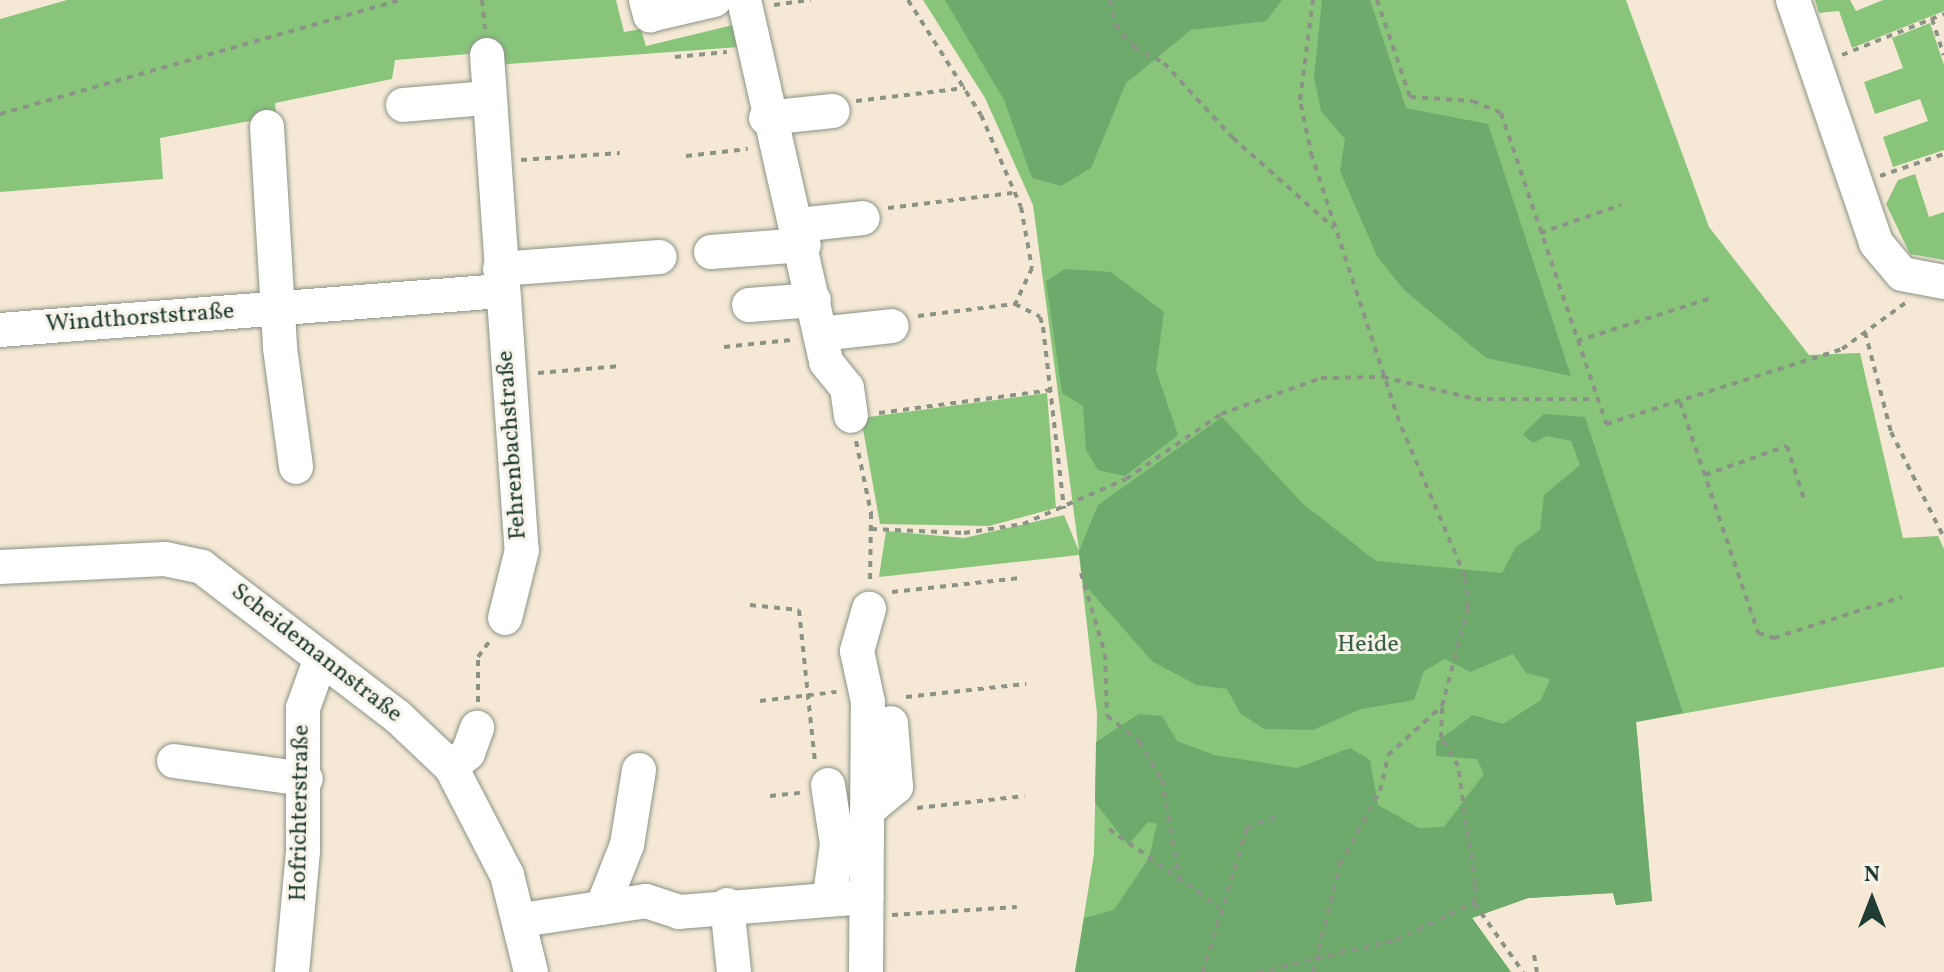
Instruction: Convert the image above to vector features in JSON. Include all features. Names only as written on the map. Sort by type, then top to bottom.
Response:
[{"type":"street","points":[[646,0],[650,15],[735,3],[753,48],[770,132],[801,235],[826,362],[847,388],[851,416]]},
{"type":"street","points":[[1793,0],[1855,184],[1883,256],[1934,282]]},
{"type":"street","name":"Fehrenbachstraße","points":[[487,55],[486,98],[522,550],[505,618]]},
{"type":"street","points":[[403,105],[486,98]]},
{"type":"street","points":[[770,132],[833,111]]},
{"type":"street","points":[[267,127],[279,308],[296,467]]},
{"type":"street","points":[[711,252],[801,235],[863,218]]},
{"type":"street","points":[[500,280],[660,257]]},
{"type":"street","name":"Windthorststraße","points":[[0,330],[279,308],[500,280]]},
{"type":"street","points":[[749,305],[814,300]]},
{"type":"street","points":[[820,334],[892,326]]},
{"type":"street","name":"Scheidemannstraße","points":[[0,567],[184,561],[321,658],[451,767],[488,830],[522,920],[531,972]]},
{"type":"street","points":[[866,972],[871,910],[867,811],[875,704],[857,651],[870,602]]},
{"type":"street","name":"Hofrichterstraße","points":[[292,972],[306,779],[305,689],[321,658]]},
{"type":"street","points":[[451,767],[468,753],[477,728]]},
{"type":"street","points":[[174,761],[306,779]]},
{"type":"street","points":[[602,908],[627,845],[639,770]]},
{"type":"street","points":[[817,785],[837,844],[830,895]]},
{"type":"street","points":[[522,920],[646,901],[679,912],[830,895],[871,910]]},
{"type":"street","points":[[727,905],[734,972]]},
{"type":"street","points":[[871,910],[888,972]]},
{"type":"path","points":[[0,114],[399,0]]},
{"type":"path","points":[[735,3],[811,0]]},
{"type":"path","points":[[908,0],[965,88],[1012,193],[1032,268],[1015,304]]},
{"type":"path","points":[[1110,0],[1115,25],[1134,47],[1164,63],[1233,138],[1336,230]]},
{"type":"path","points":[[1313,0],[1300,100],[1336,230],[1383,377],[1465,576],[1468,608],[1442,706],[1441,738],[1462,786],[1474,903],[1523,972]]},
{"type":"path","points":[[1377,0],[1410,97],[1473,101],[1501,113],[1606,424],[1614,424],[1842,349],[1934,282]]},
{"type":"path","points":[[1814,64],[1944,14]]},
{"type":"path","points":[[1932,19],[1944,55]]},
{"type":"path","points":[[675,57],[753,48]]},
{"type":"path","points":[[833,111],[843,103],[965,88]]},
{"type":"path","points":[[686,156],[770,132]]},
{"type":"path","points":[[491,163],[620,153]]},
{"type":"path","points":[[1855,184],[1944,154]]},
{"type":"path","points":[[863,218],[872,210],[1012,193]]},
{"type":"path","points":[[1540,233],[1621,205]]},
{"type":"path","points":[[1577,342],[1708,299]]},
{"type":"path","points":[[892,326],[902,317],[1015,304],[1040,317],[1052,390],[1051,447],[1064,509]]},
{"type":"path","points":[[1865,332],[1891,432],[1944,538]]},
{"type":"path","points":[[724,347],[820,334]]},
{"type":"path","points":[[508,375],[621,366]]},
{"type":"path","points":[[871,529],[964,533],[1064,509],[1126,479],[1221,414],[1321,378],[1383,377],[1475,399],[1596,399]]},
{"type":"path","points":[[1021,578],[870,602],[871,529],[851,416],[1052,390]]},
{"type":"path","points":[[1680,402],[1764,638],[1902,597]]},
{"type":"path","points":[[1705,475],[1787,446],[1804,499]]},
{"type":"path","points":[[1081,573],[1105,654],[1107,716],[1139,741],[1162,780],[1179,878]]},
{"type":"path","points":[[750,605],[799,610],[808,695],[817,785],[770,796]]},
{"type":"path","points":[[477,728],[478,657],[505,618]]},
{"type":"path","points":[[760,701],[808,695],[875,704],[1026,684]]},
{"type":"path","points":[[1313,972],[1323,957],[1340,864],[1380,791],[1388,755],[1442,706]]},
{"type":"path","points":[[867,811],[1024,796]]},
{"type":"path","points":[[1203,972],[1219,907],[1247,828],[1281,815]]},
{"type":"path","points":[[1109,829],[1219,907]]},
{"type":"path","points":[[1258,972],[1396,940],[1474,903]]},
{"type":"path","points":[[871,910],[1017,907]]},
{"type":"path","points":[[1534,955],[1537,972]]},
{"type":"green space","points":[[67,0],[616,0],[624,32],[641,29],[646,46],[733,25],[739,47],[496,65],[494,52],[395,60],[392,79],[275,103],[276,116],[160,138],[163,179],[0,192],[0,19]]},
{"type":"green space","name":"Heide","points":[[923,0],[1626,0],[1709,227],[1809,355],[1860,353],[1903,538],[1938,536],[1944,549],[1944,667],[1636,722],[1652,901],[1616,905],[1613,893],[1528,898],[1472,918],[1511,972],[1075,972],[1094,854],[1097,714],[1079,555],[879,577],[886,531],[964,538],[1064,515],[1079,551],[1033,205],[985,98]]},
{"type":"green space","points":[[945,0],[1282,0],[1266,21],[1191,30],[1126,83],[1091,168],[1061,186],[1032,178],[1004,100]]},
{"type":"green space","points":[[1322,0],[1370,0],[1406,108],[1488,124],[1571,376],[1486,358],[1404,290],[1377,256],[1340,171],[1345,139],[1321,111],[1314,77]]},
{"type":"green space","points":[[1815,0],[1850,0],[1856,11],[1883,0],[1944,0],[1944,11],[1852,48],[1839,11],[1819,13]]},
{"type":"green space","points":[[1930,23],[1944,65],[1944,150],[1893,167],[1883,137],[1928,121],[1920,99],[1875,114],[1864,82],[1903,68],[1892,38]]},
{"type":"green space","points":[[1915,174],[1929,217],[1944,212],[1944,260],[1910,254],[1886,204],[1898,180]]},
{"type":"green space","points":[[1065,269],[1111,272],[1164,312],[1156,370],[1178,435],[1125,476],[1098,470],[1086,450],[1083,406],[1062,393],[1046,281]]},
{"type":"green space","points":[[1047,393],[1056,508],[989,526],[880,524],[861,418]]},
{"type":"green space","points":[[1544,414],[1585,417],[1683,713],[1636,722],[1652,901],[1616,905],[1613,893],[1528,898],[1472,918],[1511,972],[1075,972],[1084,918],[1114,910],[1149,858],[1157,824],[1148,822],[1128,845],[1095,802],[1096,742],[1139,714],[1162,716],[1177,741],[1214,755],[1297,768],[1350,748],[1370,760],[1378,805],[1419,828],[1444,827],[1484,774],[1477,759],[1436,756],[1436,742],[1473,715],[1503,724],[1541,700],[1550,679],[1526,673],[1513,654],[1470,672],[1445,659],[1424,671],[1414,700],[1361,709],[1313,730],[1264,729],[1240,713],[1227,689],[1196,685],[1152,661],[1083,583],[1079,551],[1098,505],[1222,417],[1302,503],[1376,561],[1502,573],[1516,547],[1540,530],[1544,495],[1580,465],[1571,441],[1547,436],[1533,443],[1523,434]]}]
